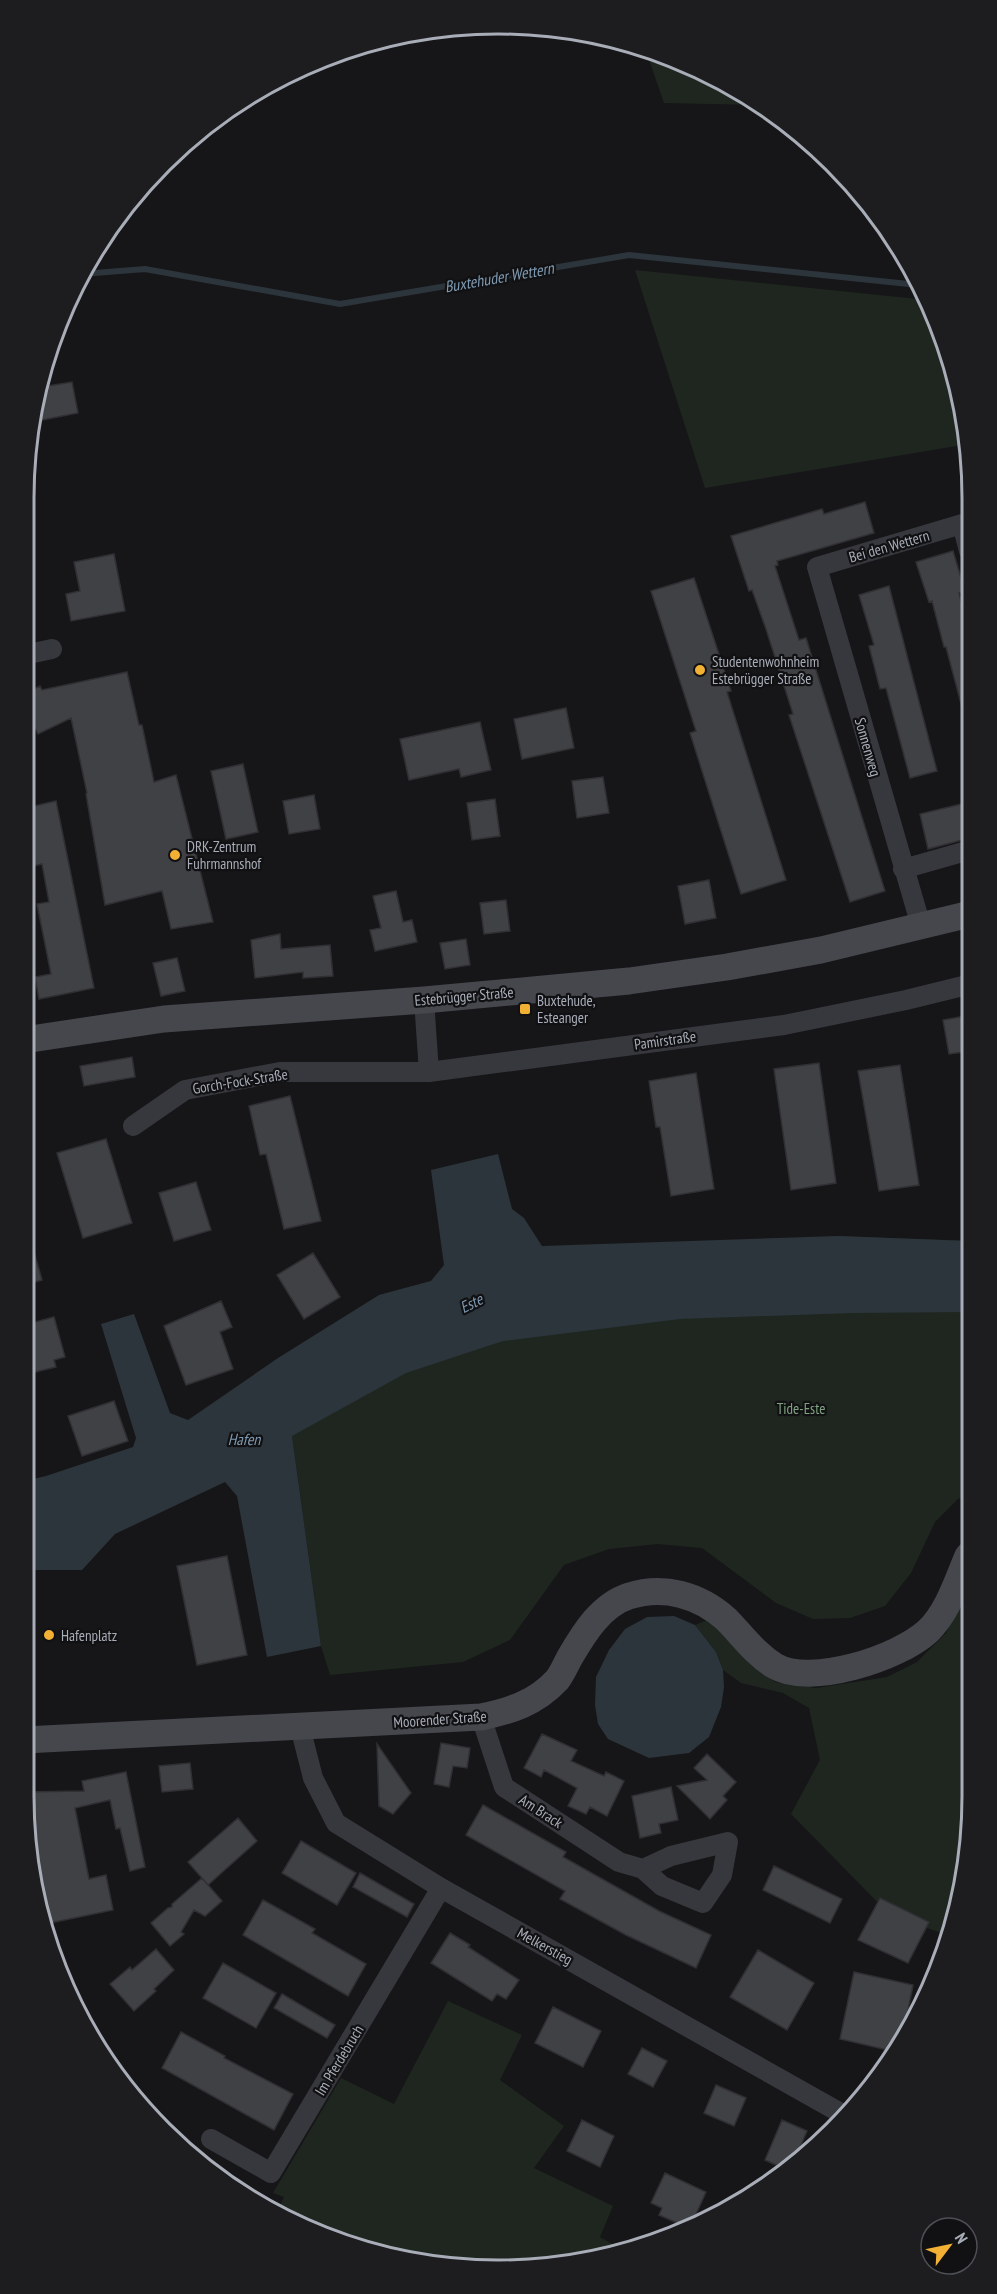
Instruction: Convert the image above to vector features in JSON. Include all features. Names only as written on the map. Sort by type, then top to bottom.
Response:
[{"type":"street","name":"Bei den Wettern","points":[[816,567],[962,525]]},
{"type":"street","name":"Sonnenweg","points":[[816,567],[921,926]]},
{"type":"street","points":[[34,653],[52,649]]},
{"type":"street","points":[[903,869],[962,852]]},
{"type":"street","name":"Estebrügger Straße","points":[[34,1038],[164,1019],[424,1000],[629,981],[821,950],[962,916]]},
{"type":"street","name":"Pamirstraße","points":[[429,1072],[784,1025],[962,986]]},
{"type":"street","points":[[424,1000],[429,1072]]},
{"type":"street","name":"Gorch-Fock-Straße","points":[[134,1126],[185,1090],[280,1072],[429,1072]]},
{"type":"street","name":"Moorender Straße","points":[[34,1740],[481,1717],[507,1712],[527,1704],[544,1693],[558,1678],[587,1630],[610,1605],[628,1596],[647,1592],[670,1591],[704,1604],[725,1618],[758,1653],[777,1667],[810,1674],[858,1666],[899,1652],[928,1631],[942,1615],[962,1570]]},
{"type":"street","name":"Am Brack","points":[[481,1717],[504,1787],[619,1862],[643,1869]]},
{"type":"street","name":"Melkerstieg","points":[[300,1727],[313,1779],[336,1823],[441,1888],[838,2111]]},
{"type":"street","name":"Im Pferdebruch","points":[[211,2139],[271,2173],[441,1888]]},
{"type":"green space","points":[[649,59],[704,82],[743,105],[664,103]]},
{"type":"green space","points":[[635,270],[918,299],[947,378],[960,446],[705,488]]},
{"type":"green space","name":"Tide-Este","points":[[838,1236],[962,1241],[962,1497],[935,1522],[911,1573],[885,1606],[850,1618],[813,1619],[776,1603],[702,1548],[658,1544],[609,1549],[564,1565],[510,1640],[463,1662],[330,1675],[321,1646],[292,1436],[379,1295],[431,1281],[444,1265]]},
{"type":"green space","points":[[962,1599],[962,1826],[954,1886],[942,1933],[890,1915],[791,1814],[820,1760],[809,1708],[783,1693],[741,1683],[723,1670],[716,1652],[695,1625],[710,1619],[742,1655],[775,1682],[816,1688],[887,1677],[917,1662],[946,1633]]},
{"type":"green space","points":[[448,2001],[522,2035],[500,2080],[564,2126],[534,2168],[613,2206],[600,2237],[614,2245],[559,2256],[529,2259],[498,2260],[438,2256],[378,2244],[349,2235],[280,2205],[284,2197],[273,2193],[341,2078],[394,2104]]},
{"type":"water","points":[[498,1154],[512,1209],[524,1218],[542,1246],[838,1236],[962,1241],[962,1312],[680,1319],[503,1341],[406,1373],[292,1436],[321,1646],[267,1657],[237,1496],[225,1482],[115,1534],[82,1570],[34,1570],[34,1479],[133,1447],[136,1438],[101,1324],[134,1314],[170,1413],[188,1420],[278,1358],[379,1295],[431,1281],[444,1265],[431,1170]]},
{"type":"water","points":[[674,1616],[695,1625],[716,1652],[723,1670],[724,1687],[721,1707],[709,1737],[689,1753],[649,1758],[608,1739],[598,1724],[595,1705],[596,1677],[609,1650],[625,1629],[647,1617]]},
{"type":"building","points":[[72,382],[78,413],[41,420],[48,386]]},
{"type":"building","points":[[865,502],[874,533],[777,561],[778,565],[775,566],[799,640],[806,638],[885,891],[850,902],[789,715],[793,714],[766,629],[752,590],[749,591],[731,536],[822,509],[824,514]]},
{"type":"building","points":[[953,551],[962,581],[962,592],[959,593],[962,604],[962,707],[932,601],[929,602],[916,562]]},
{"type":"building","points":[[114,554],[125,611],[71,621],[66,594],[80,591],[74,562]]},
{"type":"building","points":[[694,578],[731,691],[727,692],[786,880],[741,894],[690,733],[696,731],[651,591]]},
{"type":"building","points":[[889,586],[937,771],[910,778],[886,688],[880,689],[869,646],[874,645],[859,595]]},
{"type":"building","points":[[127,672],[139,725],[142,725],[154,782],[176,775],[213,922],[171,929],[162,891],[105,905],[87,793],[71,718],[38,734],[34,726],[34,689],[40,686],[42,690]]},
{"type":"building","points":[[566,708],[574,748],[522,759],[514,719]]},
{"type":"building","points":[[480,722],[491,770],[461,777],[459,769],[409,780],[400,739]]},
{"type":"building","points":[[243,764],[258,832],[226,839],[211,771]]},
{"type":"building","points":[[603,777],[609,813],[577,818],[572,781]]},
{"type":"building","points":[[314,795],[320,829],[289,834],[283,801]]},
{"type":"building","points":[[495,799],[500,836],[472,840],[467,803]]},
{"type":"building","points":[[56,801],[94,988],[39,999],[35,977],[51,974],[37,904],[49,902],[42,864],[34,866],[34,806]]},
{"type":"building","points":[[962,804],[962,840],[928,849],[920,814]]},
{"type":"building","points":[[709,880],[716,918],[685,924],[678,886]]},
{"type":"building","points":[[396,891],[403,922],[412,920],[417,942],[375,951],[370,930],[381,928],[373,896]]},
{"type":"building","points":[[506,900],[510,931],[484,934],[480,903]]},
{"type":"building","points":[[280,934],[281,949],[330,945],[333,976],[303,978],[303,972],[255,978],[251,940]]},
{"type":"building","points":[[466,939],[470,965],[445,969],[440,943]]},
{"type":"building","points":[[177,958],[185,991],[161,996],[153,963]]},
{"type":"building","points":[[962,1017],[962,1052],[949,1054],[943,1020]]},
{"type":"building","points":[[132,1057],[135,1077],[84,1086],[80,1066]]},
{"type":"building","points":[[819,1063],[836,1183],[791,1190],[774,1069]]},
{"type":"building","points":[[900,1065],[919,1185],[879,1191],[858,1071]]},
{"type":"building","points":[[696,1073],[714,1189],[671,1196],[660,1127],[656,1127],[649,1081]]},
{"type":"building","points":[[290,1096],[321,1221],[284,1229],[266,1154],[260,1155],[249,1106]]},
{"type":"building","points":[[106,1139],[132,1223],[83,1238],[57,1153]]},
{"type":"building","points":[[196,1182],[211,1230],[174,1241],[159,1193]]},
{"type":"building","points":[[34,1252],[42,1280],[34,1282]]},
{"type":"building","points":[[313,1253],[340,1297],[304,1319],[277,1275]]},
{"type":"building","points":[[221,1301],[232,1327],[220,1332],[233,1369],[186,1385],[164,1326]]},
{"type":"building","points":[[54,1317],[65,1357],[54,1360],[56,1367],[35,1372],[34,1322]]},
{"type":"building","points":[[114,1401],[128,1441],[82,1456],[68,1416]]},
{"type":"building","points":[[227,1556],[247,1655],[197,1665],[177,1566]]},
{"type":"building","points":[[542,1734],[577,1750],[571,1761],[604,1776],[606,1772],[624,1781],[607,1816],[590,1807],[586,1814],[568,1806],[577,1788],[544,1770],[541,1777],[524,1768]]},
{"type":"building","points":[[441,1743],[470,1748],[467,1768],[453,1766],[449,1787],[434,1784]]},
{"type":"building","points":[[377,1744],[411,1793],[393,1814],[379,1806]]},
{"type":"building","points":[[707,1754],[736,1782],[723,1796],[727,1800],[710,1819],[677,1786],[707,1780],[694,1768]]},
{"type":"building","points":[[190,1763],[193,1789],[162,1792],[159,1766]]},
{"type":"building","points":[[126,1772],[145,1867],[130,1871],[120,1828],[116,1829],[110,1800],[75,1808],[89,1879],[106,1875],[113,1910],[52,1923],[38,1856],[34,1792],[84,1791],[82,1781]]},
{"type":"building","points":[[671,1787],[678,1820],[659,1824],[661,1833],[640,1838],[632,1796]]},
{"type":"building","points":[[483,1805],[566,1852],[563,1857],[659,1911],[711,1935],[696,1968],[626,1935],[560,1899],[565,1891],[466,1835]]},
{"type":"building","points":[[238,1818],[257,1841],[208,1885],[188,1862]]},
{"type":"building","points":[[301,1841],[356,1873],[337,1905],[282,1873]]},
{"type":"building","points":[[774,1866],[842,1899],[830,1923],[763,1890]]},
{"type":"building","points":[[360,1873],[414,1904],[407,1917],[353,1887]]},
{"type":"building","points":[[202,1878],[222,1901],[205,1916],[194,1910],[181,1932],[184,1934],[170,1946],[151,1923],[172,1907],[172,1904]]},
{"type":"building","points":[[880,1898],[929,1922],[908,1963],[858,1940]]},
{"type":"building","points":[[263,1900],[315,1929],[312,1933],[366,1964],[348,1996],[243,1935]]},
{"type":"building","points":[[450,1933],[519,1980],[506,1999],[497,1994],[492,2001],[431,1963]]},
{"type":"building","points":[[156,1949],[174,1970],[134,2011],[110,1984],[130,1967],[132,1970]]},
{"type":"building","points":[[758,1950],[814,1983],[787,2030],[730,1997]]},
{"type":"building","points":[[223,1963],[276,1993],[256,2028],[203,1998]]},
{"type":"building","points":[[854,1972],[913,1985],[907,2016],[886,2050],[840,2039]]},
{"type":"building","points":[[282,1994],[335,2025],[327,2038],[274,2008]]},
{"type":"building","points":[[553,2007],[601,2031],[583,2067],[535,2043]]},
{"type":"building","points":[[181,2032],[225,2056],[224,2058],[293,2094],[274,2130],[162,2068]]},
{"type":"building","points":[[642,2048],[667,2061],[653,2087],[628,2074]]},
{"type":"building","points":[[716,2085],[746,2098],[734,2126],[704,2113]]},
{"type":"building","points":[[582,2120],[614,2136],[600,2167],[567,2151]]},
{"type":"building","points":[[782,2120],[807,2131],[800,2147],[781,2164],[778,2166],[765,2160]]},
{"type":"building","points":[[665,2173],[706,2192],[695,2216],[678,2223],[659,2215],[662,2208],[651,2203]]},
{"type":"waterway","name":"Buxtehuder Wettern","points":[[93,273],[145,269],[340,304],[629,255],[910,284]]},
{"type":"place","name":"Studentenwohnheim Estebrügger Straße","points":[[700,670]]},
{"type":"place","name":"DRK-Zentrum Fuhrmannshof","points":[[175,855]]},
{"type":"place","name":"Buxtehude, Esteanger","points":[[525,1009]]},
{"type":"place","name":"Hafenplatz","points":[[49,1635]]},
{"type":"water label","name":"Este","points":[[471,1303]]},
{"type":"water label","name":"Hafen","points":[[244,1439]]}]
